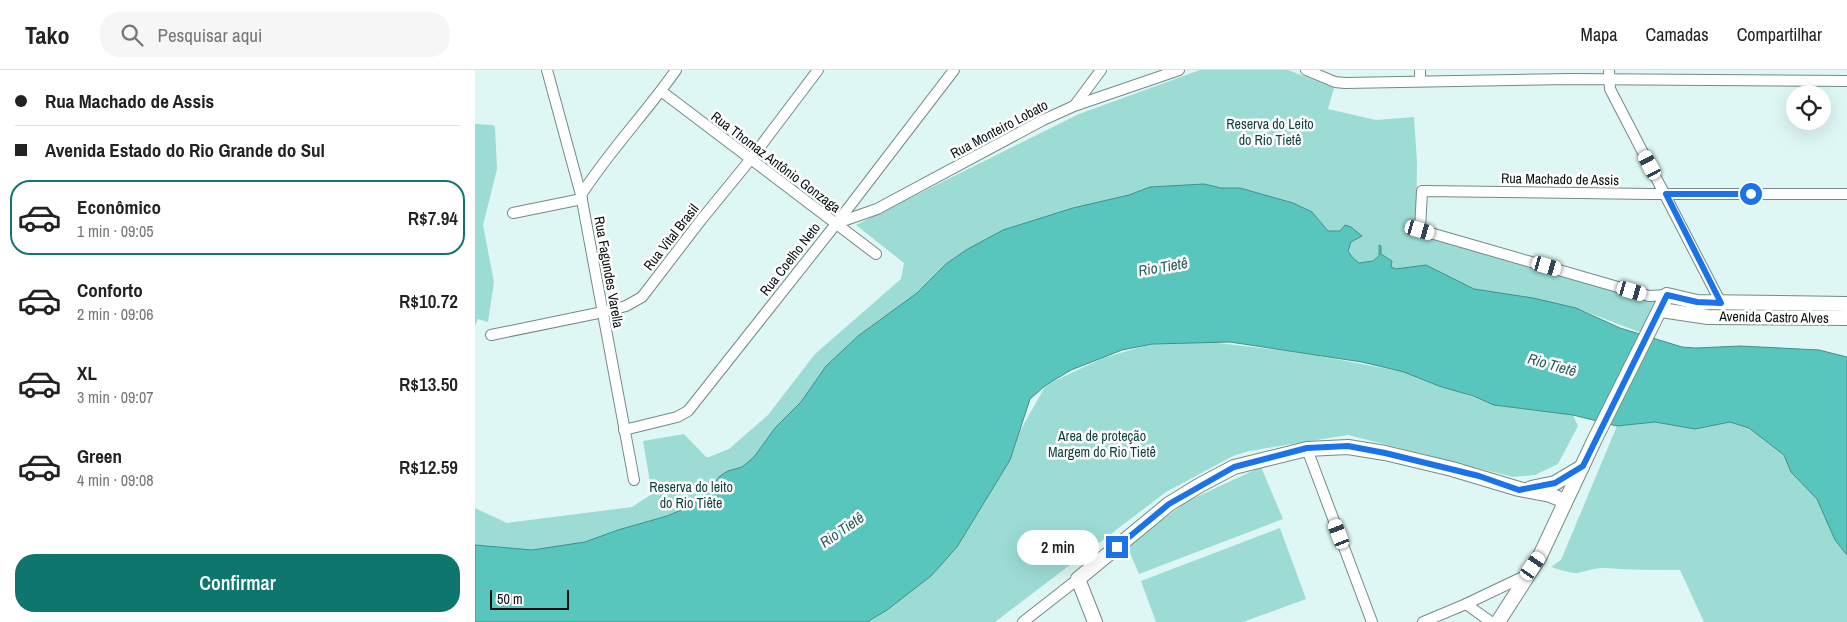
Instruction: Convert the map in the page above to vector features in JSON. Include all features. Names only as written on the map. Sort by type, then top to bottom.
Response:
[{"type":"street","name":"Rua Fagundes Varella","points":[[547,70],[581,197],[623,430],[634,480]]},
{"type":"street","points":[[513,213],[581,197],[595,173],[661,91],[675,70]]},
{"type":"street","name":"Rua Vital Brasil","points":[[491,335],[603,312],[626,306],[642,297],[818,70]]},
{"type":"street","name":"Rua Coelho Neto","points":[[623,430],[677,417],[688,411],[836,224],[954,70]]},
{"type":"street","points":[[1074,106],[1101,70]]},
{"type":"street","name":"Rua Monteiro Lobato","points":[[836,224],[877,209],[1043,120],[1074,106],[1179,70]]},
{"type":"street","points":[[1306,70],[1335,82],[1345,83],[1420,75],[1609,75],[1847,81]]},
{"type":"street","points":[[1609,75],[1610,89],[1721,303]]},
{"type":"street","name":"Rua Thomaz Antônio Gonzaga","points":[[661,91],[876,254]]},
{"type":"street","name":"Rua Machado de Assis","points":[[1420,230],[1422,191],[1847,194]]},
{"type":"street","name":"Avenida Castro Alves","points":[[1420,230],[1649,296],[1667,295],[1697,302],[1721,303],[1847,304]]},
{"type":"street","points":[[1498,622],[1539,558],[1594,441],[1667,295]]},
{"type":"street","points":[[1649,296],[1661,310]]},
{"type":"street","name":"Avenida Castro Alves","points":[[1661,310],[1708,317],[1847,318]]},
{"type":"street","points":[[1023,622],[1169,504],[1200,485],[1234,467],[1307,448],[1348,446],[1385,453],[1479,476],[1519,490],[1567,498]]},
{"type":"street","points":[[1307,448],[1372,622]]},
{"type":"street","points":[[1519,490],[1554,483],[1583,466]]},
{"type":"street","points":[[1554,483],[1567,498]]},
{"type":"street","points":[[1423,622],[1527,575]]},
{"type":"street","points":[[1078,579],[1095,622]]},
{"type":"street","points":[[1466,604],[1491,622]]},
{"type":"green space","name":"Reserva do Leito do Rio Tietê","points":[[1200,70],[1288,70],[1334,88],[1328,109],[1376,120],[1414,117],[1417,162],[1416,231],[1666,296],[1647,335],[1576,308],[1474,289],[1426,265],[1397,269],[1391,267],[1392,261],[1381,254],[1381,246],[1378,248],[1379,256],[1373,261],[1359,263],[1348,251],[1351,242],[1362,236],[1340,231],[1328,231],[1312,212],[1293,203],[1240,188],[1221,188],[1204,184],[1150,187],[1129,195],[1073,208],[1003,230],[966,250],[946,264],[917,293],[858,336],[826,366],[801,402],[775,428],[712,528],[475,573],[475,508],[507,523],[632,507],[652,494],[643,441],[684,434],[706,457],[709,457],[729,449],[768,415],[815,354],[901,279],[904,263],[856,225],[1079,114]]},
{"type":"green space","points":[[475,124],[493,125],[495,127],[497,169],[483,225],[494,282],[488,322],[478,319],[475,326]]},
{"type":"green space","name":"Area de proteção Margem do Rio Tietê","points":[[1209,342],[1304,353],[1404,372],[1494,405],[1573,415],[1578,426],[1558,464],[1535,475],[1513,477],[1348,435],[1249,451],[1233,456],[1166,492],[995,622],[866,622],[940,566],[969,526],[1010,460],[1020,431],[1046,385],[1103,358],[1151,344]]},
{"type":"green space","points":[[1655,422],[1695,429],[1730,422],[1749,428],[1784,455],[1791,472],[1817,499],[1835,540],[1847,555],[1847,622],[1704,622],[1680,570],[1601,568],[1574,573],[1551,567],[1561,560],[1617,426]]},
{"type":"green space","points":[[1261,467],[1283,519],[1139,574],[1127,546],[1188,501]]},
{"type":"green space","points":[[1280,528],[1306,599],[1243,622],[1156,622],[1141,581]]},
{"type":"water","name":"Rio Tietê","points":[[1204,184],[1221,188],[1240,188],[1293,203],[1312,212],[1328,231],[1340,231],[1345,225],[1351,227],[1362,236],[1351,242],[1348,251],[1359,263],[1373,261],[1379,256],[1379,245],[1381,246],[1381,254],[1392,261],[1391,267],[1396,269],[1426,265],[1474,289],[1533,298],[1576,308],[1620,328],[1682,347],[1740,346],[1819,350],[1847,357],[1847,555],[1835,540],[1817,499],[1791,472],[1784,455],[1749,428],[1730,422],[1695,429],[1655,422],[1617,426],[1573,415],[1494,405],[1404,372],[1362,362],[1230,342],[1152,344],[1122,350],[1071,370],[1046,385],[1030,399],[1010,460],[957,547],[931,576],[887,610],[867,622],[475,622],[475,545],[532,550],[585,542],[667,516],[686,508],[701,499],[720,476],[728,471],[742,467],[754,457],[775,428],[801,402],[826,366],[858,336],[917,293],[946,264],[966,250],[1003,230],[1073,208],[1129,195],[1150,187]]},
{"type":"route","points":[[1117,547],[1169,504],[1234,467],[1307,448],[1348,446],[1385,453],[1479,476],[1519,490],[1555,483],[1583,466],[1667,295],[1697,302],[1721,303],[1666,194],[1751,194]]},
{"type":"park label","name":"Reserva do leito do Rio Tiête","points":[[691,496]]}]
